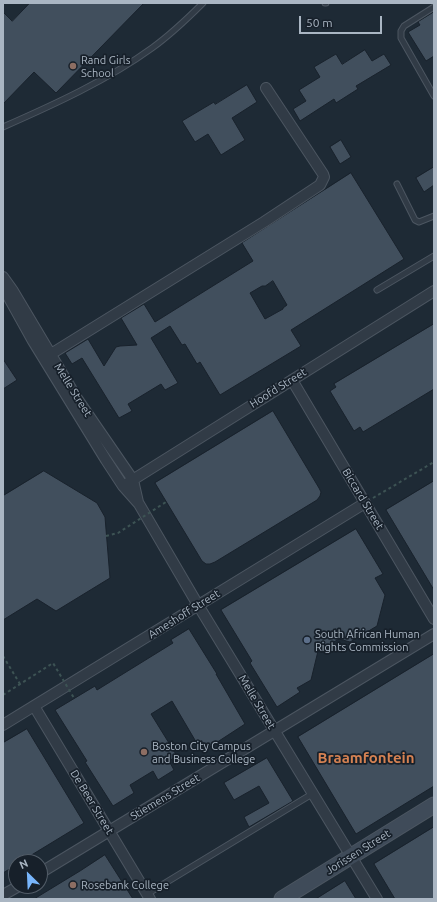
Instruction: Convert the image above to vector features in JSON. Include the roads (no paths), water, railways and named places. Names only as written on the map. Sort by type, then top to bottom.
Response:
[{"type":"main road","name":"Jorissen Street","points":[[282,899],[434,805]]},
{"type":"street","points":[[51,354],[264,222],[320,185],[324,177],[323,174],[266,88]]},
{"type":"street","name":"Melle Street","points":[[3,277],[13,291],[78,400],[133,480],[139,504]]},
{"type":"street","name":"Melle Street","points":[[3,287],[33,341],[123,486],[139,504],[198,605],[377,899]]},
{"type":"street","name":"Hoofd Street","points":[[123,486],[434,291]]},
{"type":"street","name":"Biccard Street","points":[[292,380],[434,619]]},
{"type":"street","name":"Ameshoff Street","points":[[3,725],[365,503]]},
{"type":"street","name":"Stiemens Street","points":[[48,868],[434,634]]},
{"type":"street","name":"De Beer Street","points":[[34,706],[148,896]]},
{"type":"lane","points":[[3,127],[38,112],[108,76],[152,48],[203,3]]},
{"type":"lane","points":[[434,7],[404,26],[401,31],[401,38],[434,96]]},
{"type":"lane","points":[[397,184],[415,220],[419,222],[434,216]]},
{"type":"lane","points":[[377,290],[434,256]]},
{"type":"lane","points":[[148,896],[312,794]]},
{"type":"place","name":"Rand Girls School","points":[[73,66]]},
{"type":"place","name":"South African Human Rights Commission","points":[[307,640]]},
{"type":"place","name":"Boston City Campus and Business College","points":[[144,752]]},
{"type":"place","name":"Rosebank College","points":[[73,885]]},
{"type":"district","name":"Braamfontein","points":[[366,758]]}]
